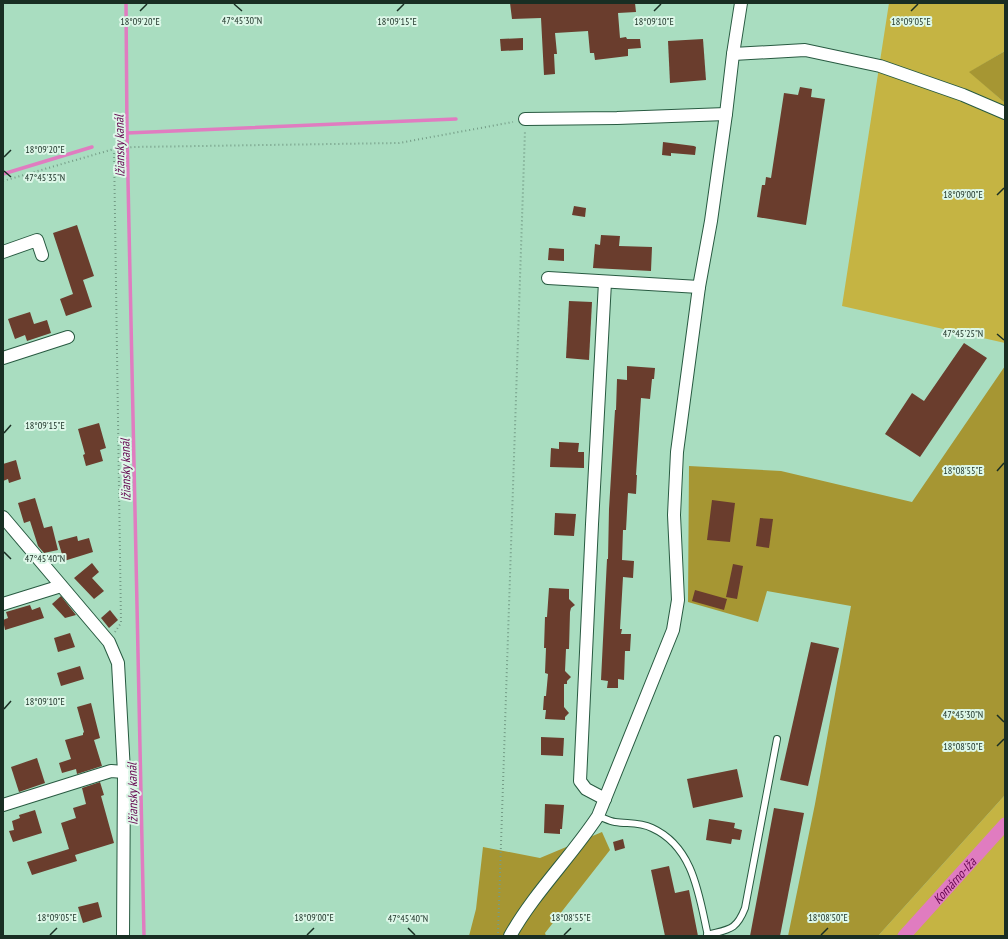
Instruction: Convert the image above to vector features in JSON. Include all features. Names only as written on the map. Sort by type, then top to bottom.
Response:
[{"type":"street","points":[[510,936],[521,916],[583,838],[598,816],[673,630],[678,600],[674,515],[677,452],[699,287],[711,221],[726,114],[732,54],[741,3]]},
{"type":"street","points":[[732,54],[806,50],[880,66],[963,95],[1005,113]]},
{"type":"street","points":[[525,119],[617,118],[726,114]]},
{"type":"street","points":[[3,252],[37,240],[42,255]]},
{"type":"street","points":[[548,278],[699,287]]},
{"type":"street","points":[[605,282],[580,781],[586,789],[605,800]]},
{"type":"street","points":[[3,358],[68,337]]},
{"type":"street","points":[[3,517],[109,642],[118,663],[124,772],[123,936]]},
{"type":"street","points":[[3,604],[62,586]]},
{"type":"street","points":[[3,805],[111,771],[124,772]]},
{"type":"lane","points":[[598,816],[614,822],[636,823],[652,828],[662,834],[672,843],[690,868],[695,880],[707,936],[730,929],[736,925],[745,908],[777,739]]},
{"type":"path","points":[[3,181],[114,149],[134,147],[399,142],[525,119],[498,936]]},
{"type":"path","points":[[109,642],[121,623],[114,149]]},
{"type":"shaded area","points":[[889,3],[1005,3],[1005,51],[970,72],[1005,103],[1005,343],[842,306]]},
{"type":"shaded area","points":[[1005,51],[1005,103],[969,72]]},
{"type":"shaded area","points":[[1005,366],[1005,795],[878,936],[788,936],[815,804],[851,606],[767,591],[758,622],[688,602],[689,466],[781,471],[912,502]]},
{"type":"shaded area","points":[[1005,795],[1005,936],[878,936]]},
{"type":"shaded area","points":[[602,832],[610,850],[545,933],[546,936],[469,936],[476,909],[483,847],[540,858]]},
{"type":"building","points":[[510,3],[635,3],[636,12],[618,13],[620,38],[626,37],[627,39],[640,39],[641,48],[628,49],[628,56],[595,60],[594,53],[590,53],[588,31],[555,33],[557,54],[554,54],[555,74],[544,75],[541,18],[512,19]]},
{"type":"building","points":[[523,38],[523,50],[501,51],[500,39]]},
{"type":"building","points":[[703,39],[706,80],[670,83],[668,41]]},
{"type":"building","points":[[800,87],[812,89],[811,97],[825,99],[806,225],[757,217],[762,185],[765,185],[766,177],[771,178],[784,93],[798,95]]},
{"type":"building","points":[[663,142],[694,146],[696,147],[695,155],[671,153],[671,156],[662,155]]},
{"type":"building","points":[[574,206],[586,208],[585,217],[572,215]]},
{"type":"building","points":[[77,225],[94,276],[83,280],[92,307],[66,316],[60,299],[73,294],[53,233]]},
{"type":"building","points":[[601,235],[620,236],[619,246],[652,247],[651,271],[593,268],[595,244],[600,245]]},
{"type":"building","points":[[549,248],[564,249],[564,261],[548,260]]},
{"type":"building","points":[[569,301],[592,302],[589,360],[566,358]]},
{"type":"building","points":[[30,312],[34,324],[47,320],[51,333],[27,341],[25,335],[15,339],[8,319]]},
{"type":"building","points":[[964,343],[987,358],[920,457],[885,434],[912,393],[924,401]]},
{"type":"building","points":[[627,366],[655,368],[654,379],[652,379],[650,399],[641,398],[636,494],[628,493],[626,530],[623,530],[622,560],[634,561],[633,578],[623,577],[620,629],[622,629],[621,634],[631,634],[630,651],[625,651],[624,680],[618,679],[618,688],[607,688],[608,681],[601,680],[615,410],[617,379],[627,380]]},
{"type":"building","points":[[99,423],[106,448],[100,450],[103,461],[86,466],[83,455],[85,454],[78,429]]},
{"type":"building","points":[[559,442],[579,443],[578,452],[584,452],[584,468],[550,467],[551,448],[559,449]]},
{"type":"building","points":[[16,460],[21,479],[9,483],[8,479],[3,481],[3,464]]},
{"type":"building","points":[[35,498],[44,528],[52,526],[58,550],[44,553],[38,546],[30,521],[24,523],[18,503]]},
{"type":"building","points":[[712,500],[735,503],[730,542],[707,540]]},
{"type":"building","points":[[555,513],[576,514],[574,536],[554,535]]},
{"type":"building","points":[[760,518],[773,519],[769,548],[756,546]]},
{"type":"building","points":[[77,536],[78,541],[89,538],[93,552],[64,561],[58,541]]},
{"type":"building","points":[[92,563],[99,572],[92,578],[104,591],[94,599],[74,578]]},
{"type":"building","points":[[733,564],[743,566],[737,599],[726,597]]},
{"type":"building","points":[[549,588],[569,589],[569,599],[575,605],[571,608],[570,612],[569,649],[566,649],[565,671],[571,677],[567,681],[567,684],[564,684],[564,707],[569,713],[565,717],[565,720],[545,719],[546,710],[543,710],[548,674],[545,673],[546,648],[544,648],[545,617],[547,617]]},
{"type":"building","points":[[695,590],[727,599],[724,610],[692,601]]},
{"type":"building","points":[[61,596],[76,615],[65,618],[52,604]]},
{"type":"building","points":[[30,605],[32,610],[40,607],[44,618],[5,630],[3,620],[8,618],[6,612]]},
{"type":"building","points":[[110,610],[118,620],[109,628],[101,618]]},
{"type":"building","points":[[70,633],[75,647],[58,652],[54,638]]},
{"type":"building","points":[[811,642],[839,648],[808,786],[780,780]]},
{"type":"building","points":[[80,666],[84,679],[61,686],[57,673]]},
{"type":"building","points":[[91,703],[100,738],[94,740],[102,766],[77,774],[76,769],[62,773],[59,763],[71,759],[65,740],[83,735],[84,732],[77,707]]},
{"type":"building","points":[[541,737],[564,738],[563,756],[541,755]]},
{"type":"building","points":[[37,758],[45,783],[19,792],[11,767]]},
{"type":"building","points":[[737,769],[743,797],[693,808],[687,779]]},
{"type":"building","points":[[100,782],[104,795],[101,796],[114,843],[75,855],[77,861],[32,875],[27,862],[69,849],[61,823],[76,818],[73,808],[86,804],[82,788]]},
{"type":"building","points":[[545,804],[564,805],[562,829],[560,829],[560,834],[544,833]]},
{"type":"building","points":[[774,808],[804,813],[780,936],[750,936]]},
{"type":"building","points":[[35,810],[42,833],[13,842],[9,831],[14,830],[12,821],[20,818],[19,815]]},
{"type":"building","points":[[709,819],[735,823],[734,828],[742,830],[740,840],[732,839],[731,844],[706,840]]},
{"type":"building","points":[[623,839],[625,848],[615,851],[613,842]]},
{"type":"building","points":[[669,866],[675,893],[689,890],[698,936],[665,936],[651,870]]},
{"type":"building","points":[[98,902],[102,917],[83,923],[78,907]]},
{"type":"waterway","name":"Ižiansky kanál","points":[[126,3],[127,133],[144,936]]},
{"type":"waterway","points":[[127,133],[456,119]]},
{"type":"waterway","points":[[3,174],[92,147]]},
{"type":"waterway","name":"Komárno-Iža","points":[[904,936],[1005,824]]}]
